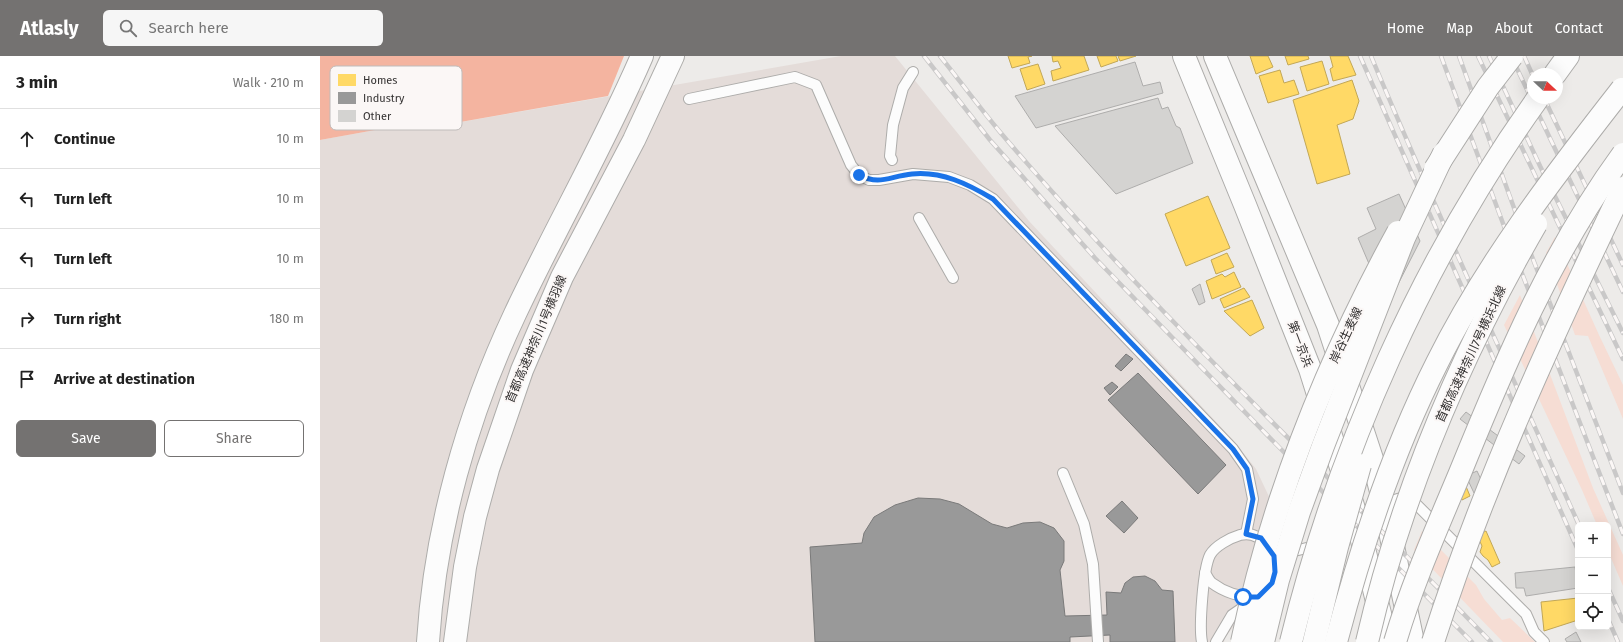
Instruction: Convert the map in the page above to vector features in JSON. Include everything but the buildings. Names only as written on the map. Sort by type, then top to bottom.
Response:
[{"type":"main road","points":[[428,642],[442,536],[453,488],[479,402],[515,315],[610,127],[642,56]]},
{"type":"main road","name":"首都高速神奈川1号横羽線","points":[[455,642],[465,567],[475,517],[488,469],[522,370],[562,277],[634,140],[673,56]]},
{"type":"main road","name":"第一京浜","points":[[1184,56],[1310,369],[1353,504],[1387,642]]},
{"type":"main road","points":[[1215,56],[1328,325],[1374,465],[1384,503],[1413,642]]},
{"type":"main road","name":"岸谷生麦線","points":[[1242,642],[1265,550],[1290,474],[1320,393],[1356,313],[1398,233],[1444,153],[1488,87],[1512,56]]},
{"type":"main road","points":[[1559,68],[1568,56]]},
{"type":"main road","points":[[1336,642],[1354,575],[1388,475],[1437,363],[1466,309],[1498,256],[1530,209],[1623,89]]},
{"type":"main road","name":"首都高速神奈川7号横浜北線","points":[[1367,642],[1389,561],[1408,503],[1456,380],[1485,318],[1546,206],[1623,89]]},
{"type":"main road","points":[[1292,642],[1309,574],[1330,507],[1353,445],[1405,325],[1465,210],[1534,104]]},
{"type":"main road","points":[[1263,642],[1278,580],[1299,512],[1323,446],[1404,238],[1444,153]]},
{"type":"main road","points":[[1395,642],[1432,541],[1524,321],[1560,254],[1606,177],[1623,154]]},
{"type":"main road","points":[[1433,642],[1461,559],[1501,456],[1550,344],[1623,188]]},
{"type":"main road","points":[[1314,642],[1349,504],[1375,421],[1416,315],[1465,210]]},
{"type":"lane","points":[[892,160],[890,156],[893,125],[903,88],[913,72]]},
{"type":"lane","points":[[689,100],[795,77],[816,85],[851,165],[859,175],[869,180],[913,174],[949,177],[970,185],[993,199],[1233,449],[1247,469],[1253,499],[1246,534]]},
{"type":"lane","points":[[919,218],[954,278]]},
{"type":"lane","points":[[1063,473],[1084,524],[1093,564],[1098,642]]},
{"type":"lane","points":[[1384,503],[1408,496],[1526,614],[1534,632],[1544,642]]},
{"type":"lane","points":[[1202,642],[1202,590],[1210,555],[1227,539],[1246,534],[1261,538],[1274,556],[1275,572],[1272,583],[1232,615],[1216,642]]},
{"type":"lane","points":[[1274,556],[1361,535]]},
{"type":"lane","points":[[1205,573],[1211,583],[1224,590],[1243,597],[1262,592]]},
{"type":"shaded area","points":[[320,56],[624,56],[608,96],[462,122],[462,66],[330,66],[330,130],[375,130],[320,140]]},
{"type":"shaded area","points":[[841,56],[895,56],[1029,221],[1233,440],[1256,469],[1272,503],[1238,620],[1225,638],[1224,642],[320,642],[320,140],[375,130],[462,130],[462,122]]},
{"type":"shaded area","points":[[1555,237],[1623,385],[1623,419],[1588,336],[1575,335],[1546,253]]},
{"type":"shaded area","points":[[1520,295],[1593,488],[1608,522],[1596,522],[1504,325]]},
{"type":"shaded area","points":[[1611,528],[1623,555],[1623,586],[1611,558]]},
{"type":"shaded area","points":[[1422,531],[1476,585],[1484,599],[1502,620],[1510,618],[1535,642],[1503,642],[1414,550]]},
{"type":"railway","points":[[924,56],[990,140],[1095,258],[1311,480],[1472,642]]},
{"type":"railway","points":[[940,56],[1000,132],[1058,199],[1118,264],[1241,391],[1491,642]]},
{"type":"railway","points":[[1360,56],[1575,543]]},
{"type":"railway","points":[[1371,56],[1447,233],[1578,522]]},
{"type":"railway","points":[[1441,56],[1511,245],[1623,534]]},
{"type":"railway","points":[[1459,56],[1526,241],[1623,493]]},
{"type":"railway","points":[[1478,56],[1623,359]]},
{"type":"railway","points":[[1489,56],[1540,166],[1623,333]]},
{"type":"railway","points":[[1511,56],[1623,292]]},
{"type":"railway","points":[[1524,56],[1529,68]]},
{"type":"railway","points":[[1547,104],[1623,265]]},
{"type":"railway","points":[[1611,594],[1623,621]]},
{"type":"railway","points":[[1611,626],[1618,642]]},
{"type":"route","points":[[859,175],[869,180],[880,180],[913,174],[928,174],[949,177],[970,185],[993,199],[1233,449],[1247,469],[1253,499],[1246,534],[1261,538],[1274,556],[1275,572],[1272,583],[1258,597],[1243,597]]}]
